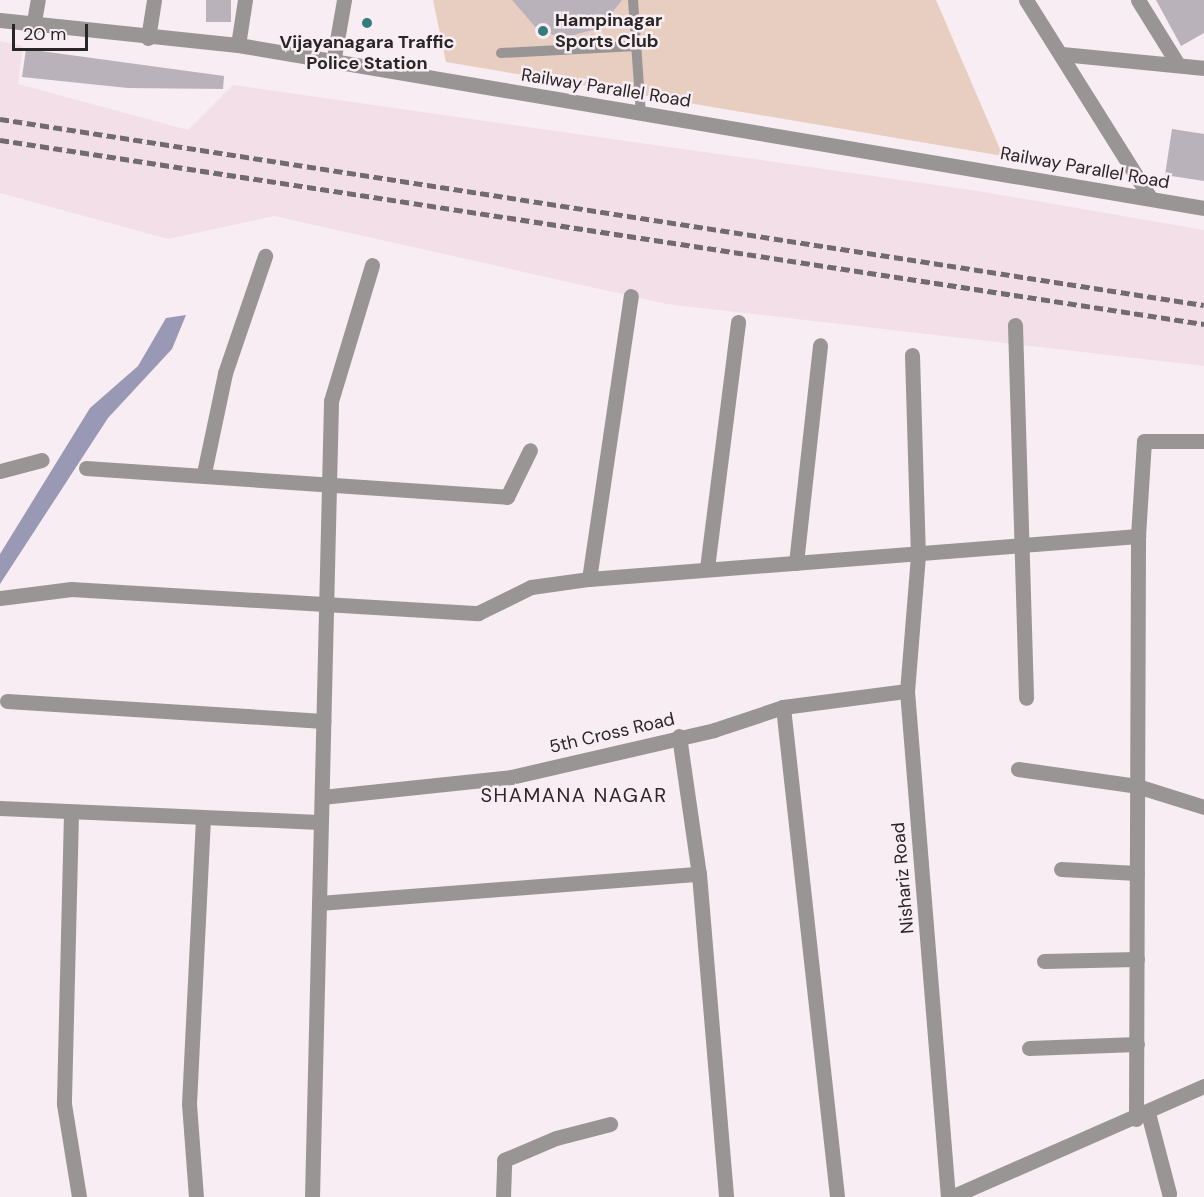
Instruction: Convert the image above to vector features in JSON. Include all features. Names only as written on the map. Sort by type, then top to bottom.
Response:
[{"type":"street","points":[[33,27],[38,0]]},
{"type":"street","points":[[148,38],[154,0]]},
{"type":"street","points":[[238,45],[245,0]]},
{"type":"street","points":[[333,63],[344,0]]},
{"type":"street","points":[[1026,0],[1062,54],[1150,198]]},
{"type":"street","points":[[1138,0],[1177,63]]},
{"type":"street","name":"Railway Parallel Road","points":[[0,20],[33,27],[238,45],[333,63],[1204,208]]},
{"type":"street","points":[[1062,54],[1177,63],[1204,68]]},
{"type":"street","points":[[204,473],[225,373],[265,256]]},
{"type":"street","points":[[312,1197],[319,822],[322,797],[322,601],[330,480],[331,401],[372,265]]},
{"type":"street","points":[[589,579],[631,296]]},
{"type":"street","points":[[707,568],[738,322]]},
{"type":"street","points":[[1015,325],[1018,549],[1026,698]]},
{"type":"street","points":[[795,563],[820,345]]},
{"type":"street","name":"Nishariz Road","points":[[912,354],[918,555],[907,691],[950,1197]]},
{"type":"street","points":[[1169,1193],[1142,1116],[1137,1044],[1138,536],[1144,441],[1204,441]]},
{"type":"street","points":[[86,468],[330,480],[507,497],[530,450]]},
{"type":"street","points":[[0,471],[42,460]]},
{"type":"street","points":[[0,598],[71,589],[322,601],[478,613],[531,587],[589,579],[707,568],[1018,549],[1138,536]]},
{"type":"street","name":"5th Cross Road","points":[[322,797],[511,777],[679,736],[783,707],[907,691]]},
{"type":"street","points":[[7,701],[323,721]]},
{"type":"street","points":[[783,707],[837,1197]]},
{"type":"street","points":[[679,736],[699,874],[726,1197]]},
{"type":"street","points":[[1018,769],[1137,786],[1204,807]]},
{"type":"street","points":[[0,808],[70,813],[319,822]]},
{"type":"street","points":[[70,813],[64,1104],[79,1197]]},
{"type":"street","points":[[196,1197],[189,1104],[203,817]]},
{"type":"street","points":[[1061,869],[1137,873]]},
{"type":"street","points":[[319,903],[699,874]]},
{"type":"street","points":[[1044,961],[1137,959]]},
{"type":"street","points":[[1029,1047],[1137,1044]]},
{"type":"street","points":[[950,1197],[1142,1116],[1204,1086]]},
{"type":"street","points":[[504,1197],[504,1160],[556,1138],[610,1124]]},
{"type":"lane","points":[[633,0],[641,113]]},
{"type":"lane","points":[[501,53],[636,46]]},
{"type":"shaded area","points":[[433,0],[936,0],[1003,156],[446,62]]},
{"type":"shaded area","points":[[0,41],[23,46],[18,84],[188,130],[233,85],[978,191],[1204,230],[1204,366],[667,304],[274,216],[168,239],[0,193]]},
{"type":"water","points":[[186,315],[172,349],[108,418],[0,584],[0,554],[90,408],[138,366],[166,318]]},
{"type":"building","points":[[206,0],[231,0],[231,22],[206,22]]},
{"type":"building","points":[[512,0],[622,0],[600,28],[562,38],[537,29]]},
{"type":"building","points":[[1156,0],[1204,0],[1204,33],[1181,46]]},
{"type":"building","points":[[26,49],[224,76],[223,89],[128,88],[22,77]]},
{"type":"building","points":[[1172,129],[1204,134],[1204,181],[1165,175]]},
{"type":"railway","points":[[0,119],[1204,305]]},
{"type":"railway","points":[[0,140],[1204,324]]},
{"type":"place","name":"Vijayanagara Traffic Police Station","points":[[367,23]]},
{"type":"place","name":"Hampinagar Sports Club","points":[[543,31]]},
{"type":"district","name":"SHAMANA NAGAR","points":[[574,795]]}]
